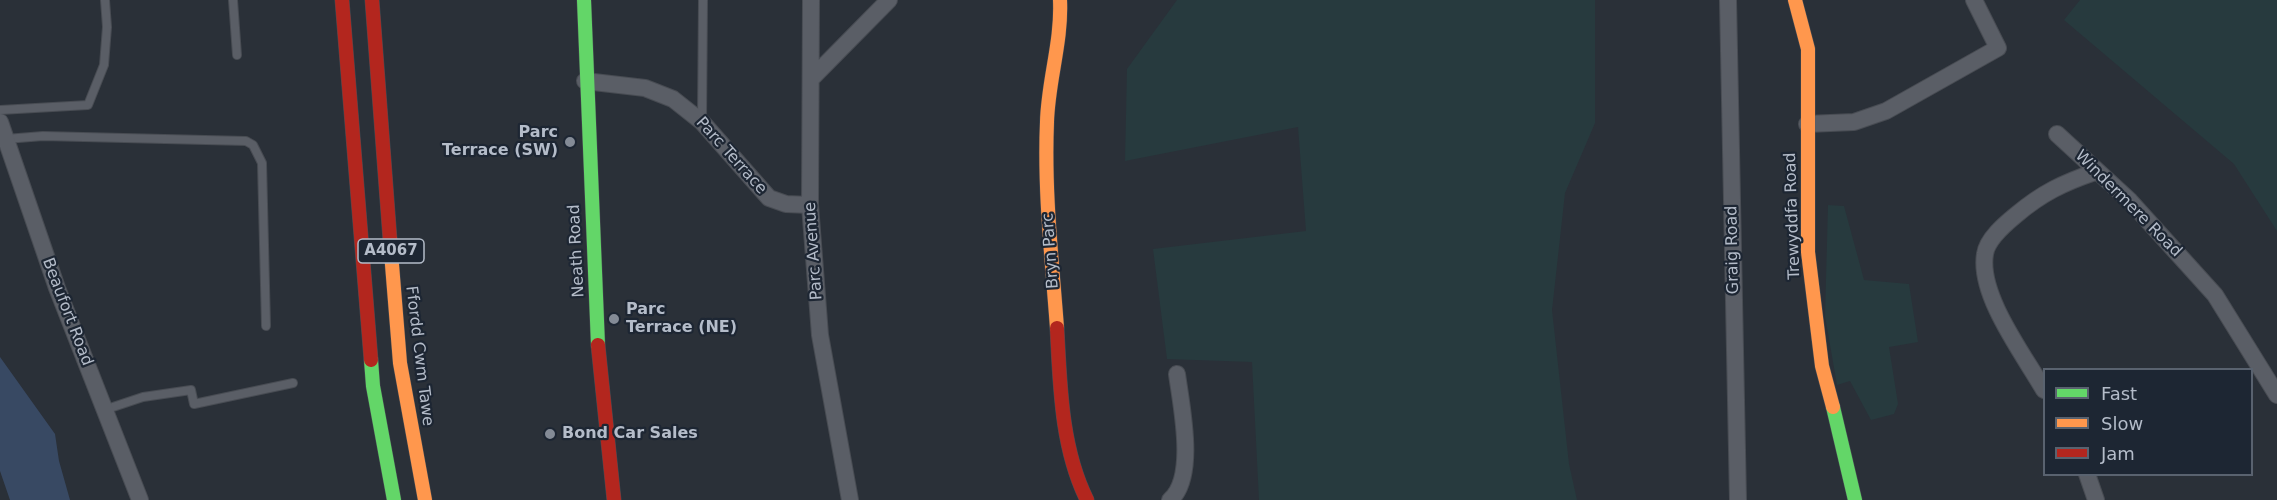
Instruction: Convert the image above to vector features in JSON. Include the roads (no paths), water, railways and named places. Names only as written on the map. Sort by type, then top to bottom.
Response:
[{"type":"main road","name":"A4067","points":[[342,0],[373,386],[394,500]]},
{"type":"main road","name":"Ffordd Cwm Tawe","points":[[372,0],[400,363],[425,500]]},
{"type":"main road","name":"Neath Road","points":[[584,0],[585,81],[599,365],[614,500]]},
{"type":"main road","name":"Bryn Parc","points":[[1060,0],[1061,26],[1047,112],[1044,159],[1061,393],[1075,476],[1086,500]]},
{"type":"main road","name":"Trewyddfa Road","points":[[1795,0],[1808,49],[1808,252],[1822,366],[1855,500]]},
{"type":"street","name":"Parc Avenue","points":[[811,0],[810,205],[820,335],[850,500]]},
{"type":"street","points":[[812,78],[889,0]]},
{"type":"street","name":"Graig Road","points":[[1728,0],[1738,500]]},
{"type":"street","points":[[1807,124],[1854,122],[1887,111],[1998,48],[1974,0]]},
{"type":"street","name":"Parc Terrace","points":[[585,81],[645,88],[674,99],[702,122],[769,198],[786,204],[810,205]]},
{"type":"street","name":"Beaufort Road","points":[[0,122],[57,288],[140,500]]},
{"type":"street","name":"Windermere Road","points":[[2057,134],[2095,172],[2130,201],[2215,295],[2277,395]]},
{"type":"street","points":[[2043,388],[1993,302],[1987,280],[1984,252],[2001,227],[2032,202],[2061,183],[2095,172]]},
{"type":"street","points":[[1170,500],[1174,496],[1185,465],[1185,435],[1178,374]]},
{"type":"street","points":[[2087,476],[2096,500]]},
{"type":"street","points":[[1080,500],[1086,500]]},
{"type":"lane","points":[[0,110],[88,105],[104,65],[107,27],[105,0]]},
{"type":"lane","points":[[233,0],[237,55]]},
{"type":"lane","points":[[702,122],[703,0]]},
{"type":"lane","points":[[5,139],[43,136],[246,141],[253,145],[262,163],[266,326]]},
{"type":"lane","points":[[105,410],[143,397],[191,390],[194,404],[293,383]]},
{"type":"water","points":[[0,357],[55,434],[59,461],[70,500],[10,500],[0,471]]},
{"type":"place","name":"Parc Terrace (SW)","points":[[570,142]]},
{"type":"place","name":"Parc Terrace (NE)","points":[[614,319]]},
{"type":"place","name":"Bond Car Sales","points":[[550,434]]}]
